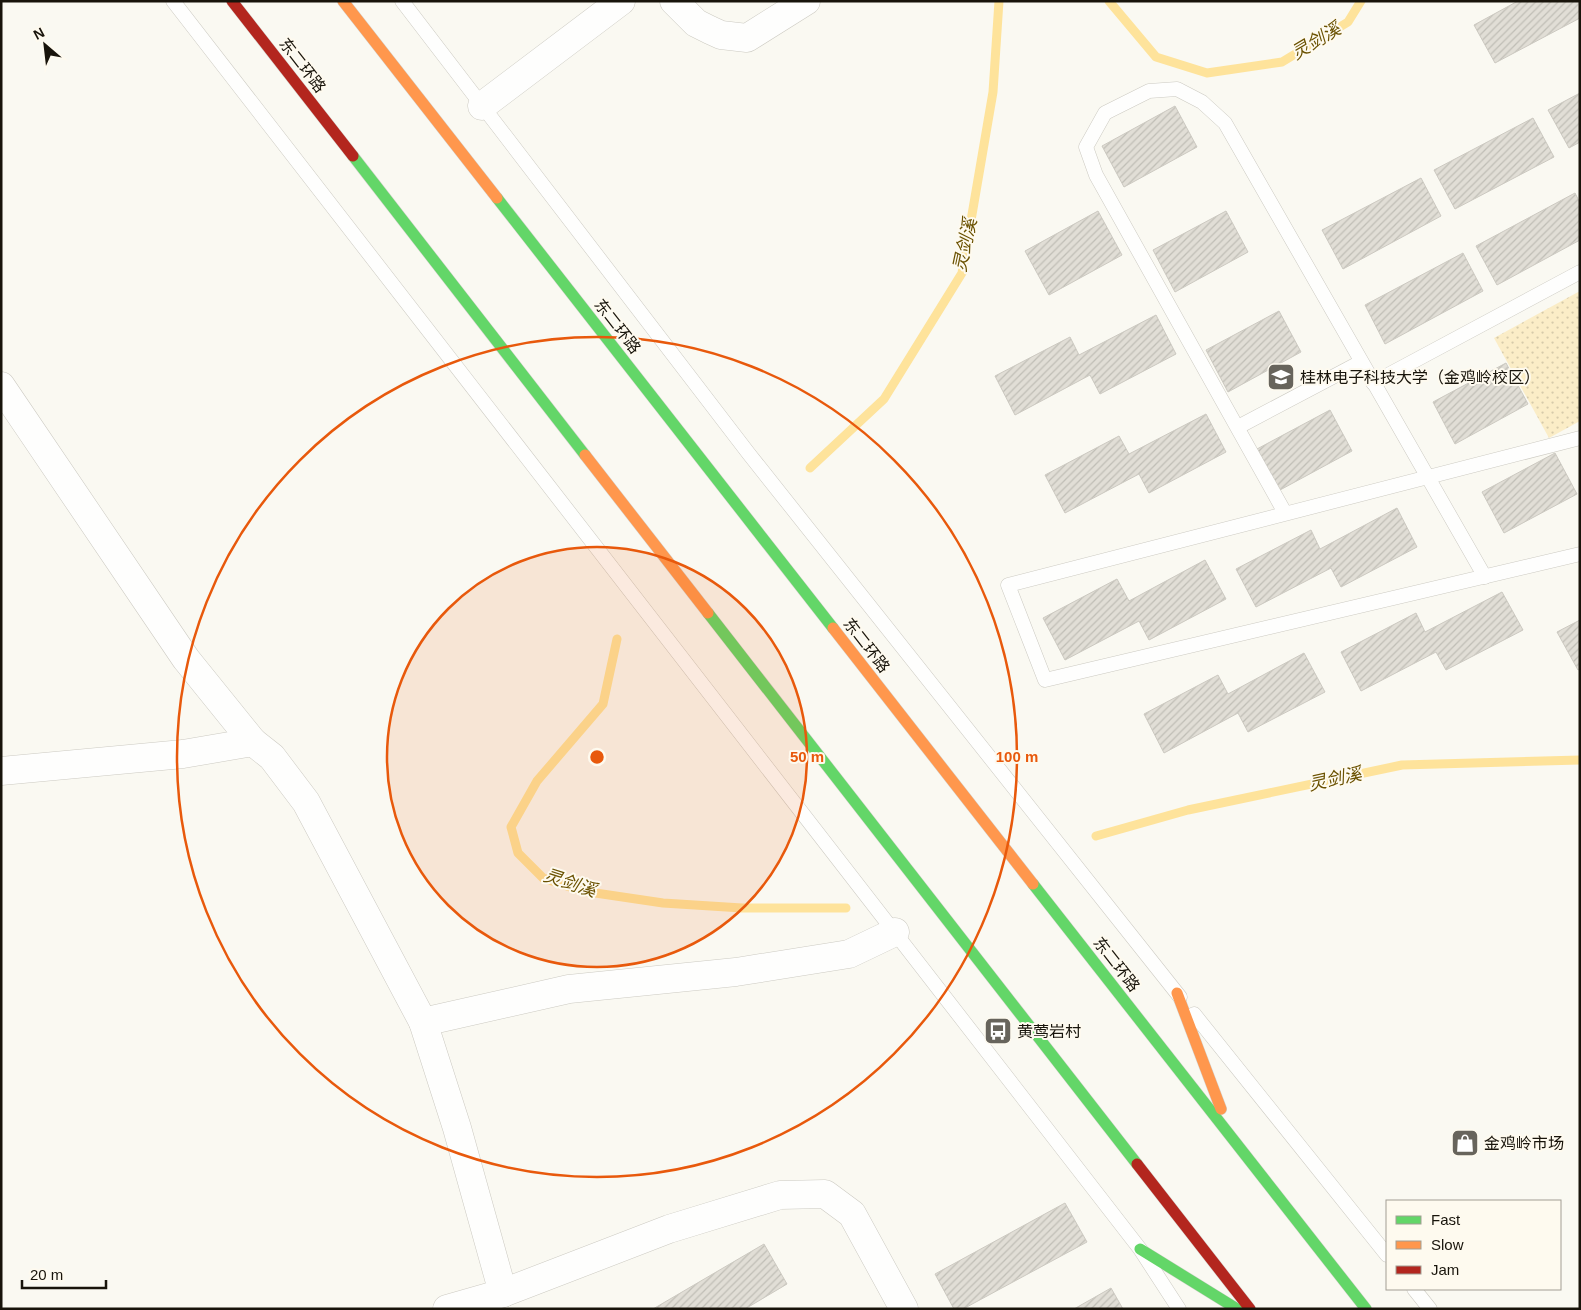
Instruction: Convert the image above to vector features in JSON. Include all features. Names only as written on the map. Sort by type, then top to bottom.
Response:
[{"type":"main road","name":"东二环路","points":[[232,1],[1250,1309]]},
{"type":"main road","name":"东二环路","points":[[343,1],[1366,1309]]},
{"type":"main road","points":[[1177,993],[1231,1136]]},
{"type":"main road","points":[[1140,1249],[1237,1309]]},
{"type":"street","points":[[482,106],[621,1]]},
{"type":"street","points":[[674,1],[696,23],[722,35],[747,38],[806,1]]},
{"type":"street","points":[[1,386],[186,659],[253,742],[272,758],[306,802],[423,1022],[457,1128],[503,1293]]},
{"type":"street","points":[[1,771],[183,754],[253,742]]},
{"type":"street","points":[[423,1022],[569,989],[736,972],[849,954],[895,932]]},
{"type":"street","points":[[447,1309],[503,1293],[668,1229],[780,1195],[825,1194],[852,1214],[904,1309]]},
{"type":"lane","points":[[173,1],[1140,1249],[1179,1309]]},
{"type":"lane","points":[[402,1],[755,462],[1386,1254]]},
{"type":"lane","points":[[1284,513],[1238,427],[1096,175],[1086,147],[1105,113],[1149,90],[1177,88],[1202,102],[1225,123],[1485,577]]},
{"type":"lane","points":[[1373,383],[1580,272]]},
{"type":"lane","points":[[1238,427],[1361,362]]},
{"type":"lane","points":[[1580,438],[1008,585],[1045,680],[1580,554]]},
{"type":"lane","points":[[1415,1290],[1430,1309]]},
{"type":"shaded area","points":[[1580,291],[1580,421],[1549,438],[1494,338]]},
{"type":"building","points":[[1518,1],[1580,1],[1580,18],[1495,63],[1474,25]]},
{"type":"building","points":[[1580,93],[1580,142],[1569,148],[1548,110]]},
{"type":"building","points":[[1175,106],[1197,147],[1124,187],[1102,146]]},
{"type":"building","points":[[1533,118],[1554,157],[1455,209],[1434,170]]},
{"type":"building","points":[[1421,178],[1441,216],[1343,269],[1322,230]]},
{"type":"building","points":[[1575,193],[1580,203],[1580,240],[1497,285],[1476,246]]},
{"type":"building","points":[[1098,211],[1122,255],[1049,295],[1025,251]]},
{"type":"building","points":[[1226,211],[1248,252],[1175,292],[1153,250]]},
{"type":"building","points":[[1463,253],[1483,291],[1385,344],[1365,305]]},
{"type":"building","points":[[1279,311],[1301,352],[1228,392],[1206,350]]},
{"type":"building","points":[[1156,315],[1176,354],[1100,394],[1090,375],[1015,415],[995,376],[1070,337],[1079,355]]},
{"type":"building","points":[[1506,363],[1528,404],[1455,444],[1433,402]]},
{"type":"building","points":[[1330,410],[1352,451],[1280,490],[1257,449]]},
{"type":"building","points":[[1206,414],[1226,452],[1149,493],[1139,474],[1065,513],[1045,475],[1119,436],[1129,454]]},
{"type":"building","points":[[1555,453],[1577,494],[1504,533],[1482,492]]},
{"type":"building","points":[[1397,508],[1417,547],[1341,587],[1331,568],[1256,607],[1236,569],[1311,530],[1320,549]]},
{"type":"building","points":[[1205,560],[1226,599],[1149,640],[1139,621],[1065,660],[1043,618],[1117,579],[1129,601]]},
{"type":"building","points":[[1502,592],[1523,630],[1446,670],[1436,652],[1361,691],[1341,652],[1416,613],[1425,632]]},
{"type":"building","points":[[1580,620],[1580,669],[1578,670],[1557,632]]},
{"type":"building","points":[[1304,653],[1325,692],[1248,732],[1238,713],[1164,753],[1144,714],[1218,675],[1228,694]]},
{"type":"building","points":[[1065,1203],[1087,1242],[963,1309],[954,1309],[935,1274]]},
{"type":"building","points":[[764,1244],[787,1284],[745,1309],[653,1309]]},
{"type":"building","points":[[1111,1288],[1123,1309],[1074,1309]]},
{"type":"waterway","name":"灵剑溪","points":[[810,468],[884,399],[962,273],[993,92],[999,1]]},
{"type":"waterway","name":"灵剑溪","points":[[1109,1],[1156,57],[1207,73],[1282,62],[1348,22],[1361,1]]},
{"type":"waterway","name":"灵剑溪","points":[[617,639],[603,704],[537,781],[511,827],[518,853],[543,878],[582,891],[663,903],[742,908],[846,908]]},
{"type":"waterway","name":"灵剑溪","points":[[1096,836],[1188,810],[1402,765],[1580,760]]},
{"type":"traffic: fast","points":[[353,156],[585,455]]},
{"type":"traffic: fast","points":[[497,198],[833,628]]},
{"type":"traffic: fast","points":[[708,613],[1137,1164]]},
{"type":"traffic: fast","points":[[1033,884],[1366,1309]]},
{"type":"traffic: fast","points":[[1140,1249],[1237,1309]]},
{"type":"traffic: slow","points":[[343,1],[497,198]]},
{"type":"traffic: slow","points":[[585,455],[708,613]]},
{"type":"traffic: slow","points":[[833,628],[1033,884]]},
{"type":"traffic: slow","points":[[1177,993],[1221,1109]]},
{"type":"traffic: jam","points":[[232,1],[353,156]]},
{"type":"traffic: jam","points":[[1137,1164],[1250,1309]]},
{"type":"place","name":"桂林电子科技大学（金鸡岭校区）","points":[[1281,377]]},
{"type":"place","name":"黄莺岩村","points":[[998,1031]]},
{"type":"place","name":"金鸡岭市场","points":[[1465,1143]]}]
